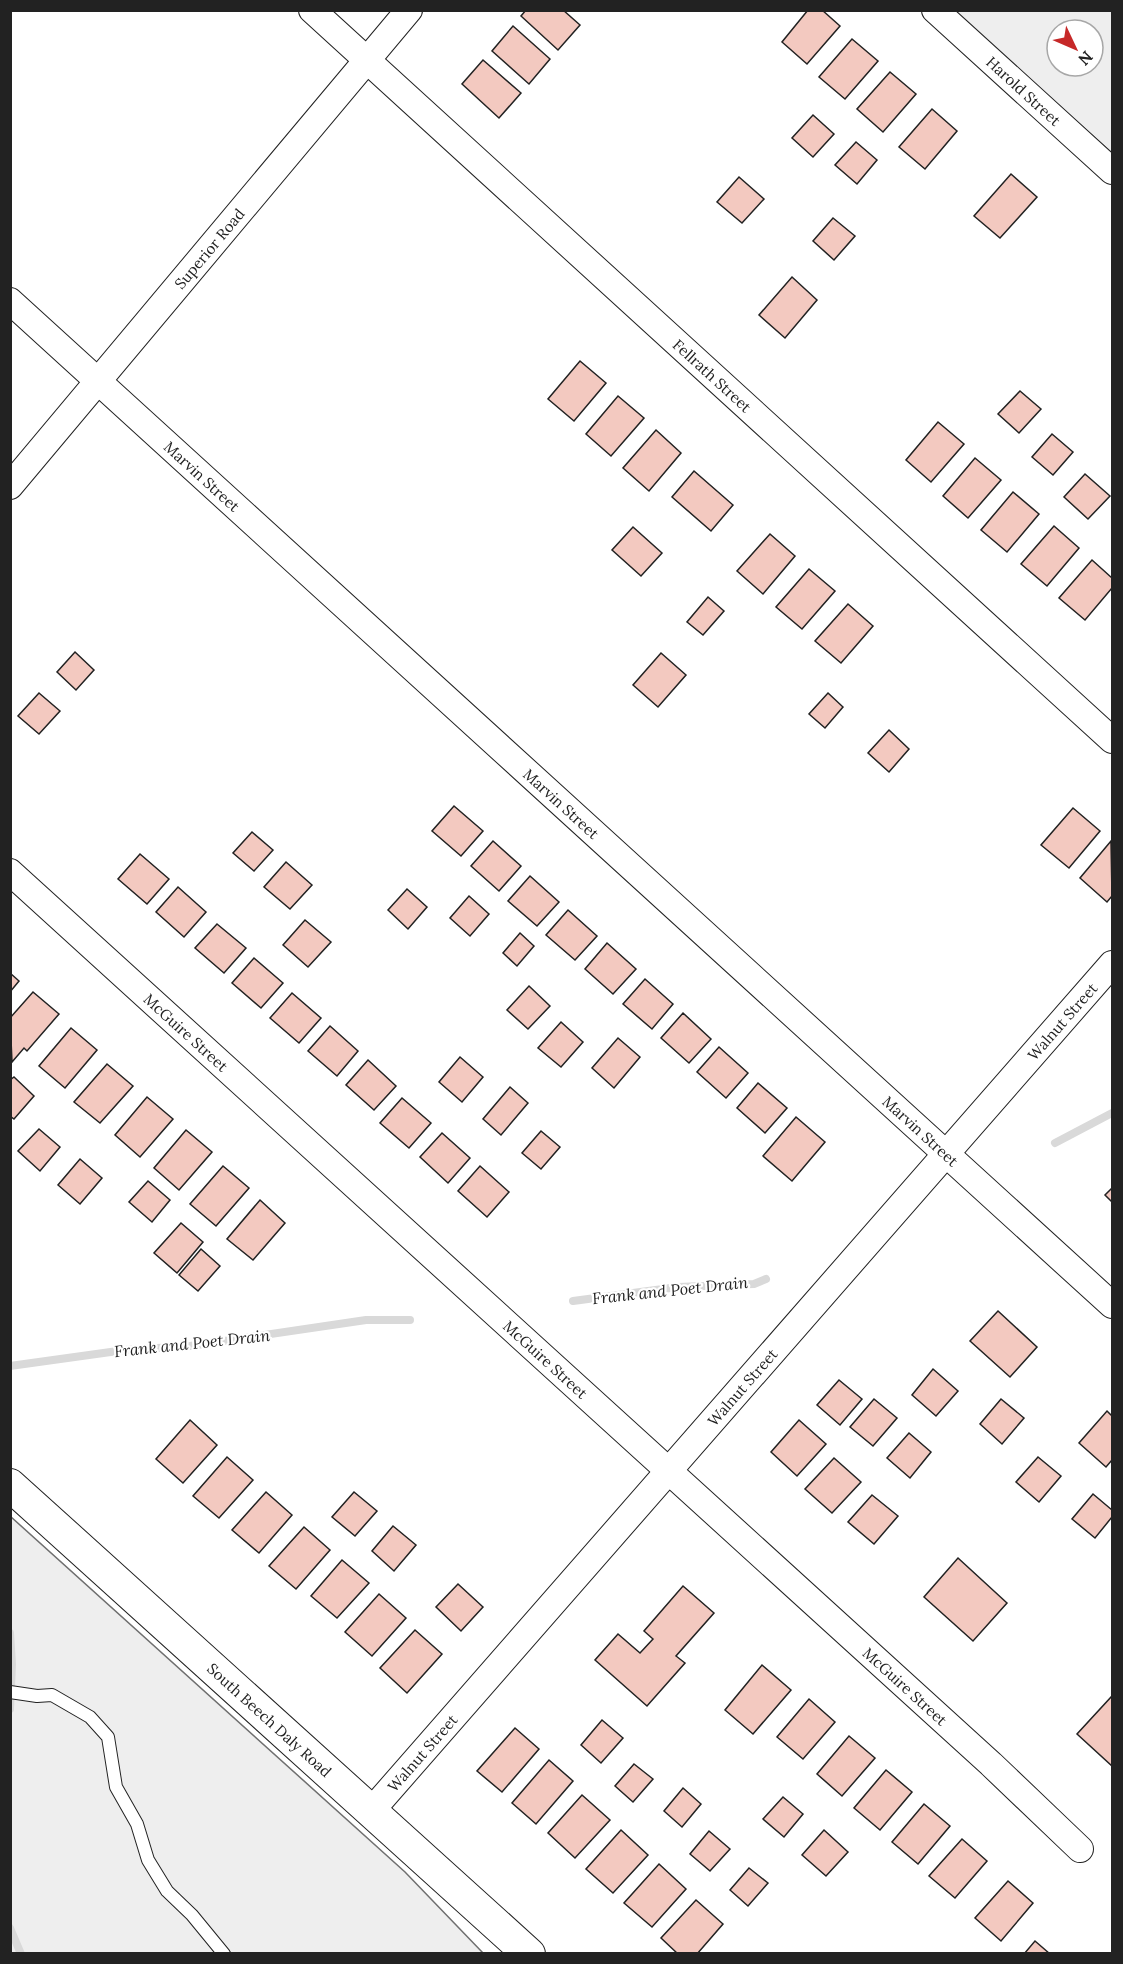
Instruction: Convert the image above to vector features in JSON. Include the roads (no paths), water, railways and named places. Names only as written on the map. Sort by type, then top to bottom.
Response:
[{"type":"street","name":"Fellrath Street","points":[[312,10],[1113,740]]},
{"type":"street","name":"Superior Road","points":[[10,486],[409,10]]},
{"type":"street","name":"Harold Street","points":[[935,10],[1113,171]]},
{"type":"street","name":"Marvin Street","points":[[10,301],[1113,1305]]},
{"type":"street","name":"McGuire Street","points":[[10,872],[991,1764],[1080,1849]]},
{"type":"street","name":"Walnut Street","points":[[372,1810],[1113,964]]},
{"type":"street","name":"South Beech Daly Road","points":[[10,1485],[529,1953]]},
{"type":"lane","points":[[10,1692],[37,1696],[52,1695],[90,1717],[108,1737],[116,1787],[137,1824],[148,1860],[167,1891],[192,1915],[224,1953]]},
{"type":"waterway","name":"Frank and Poet Drain","points":[[1055,1143],[1112,1113]]},
{"type":"waterway","name":"Frank and Poet Drain","points":[[573,1301],[678,1287],[754,1284],[766,1279]]},
{"type":"waterway","name":"Frank and Poet Drain","points":[[10,1366],[125,1350],[190,1346],[366,1320],[410,1320]]},
{"type":"waterway","points":[[10,1633],[12,1664],[10,1709]]},
{"type":"waterway","points":[[10,1928],[21,1954]]}]
